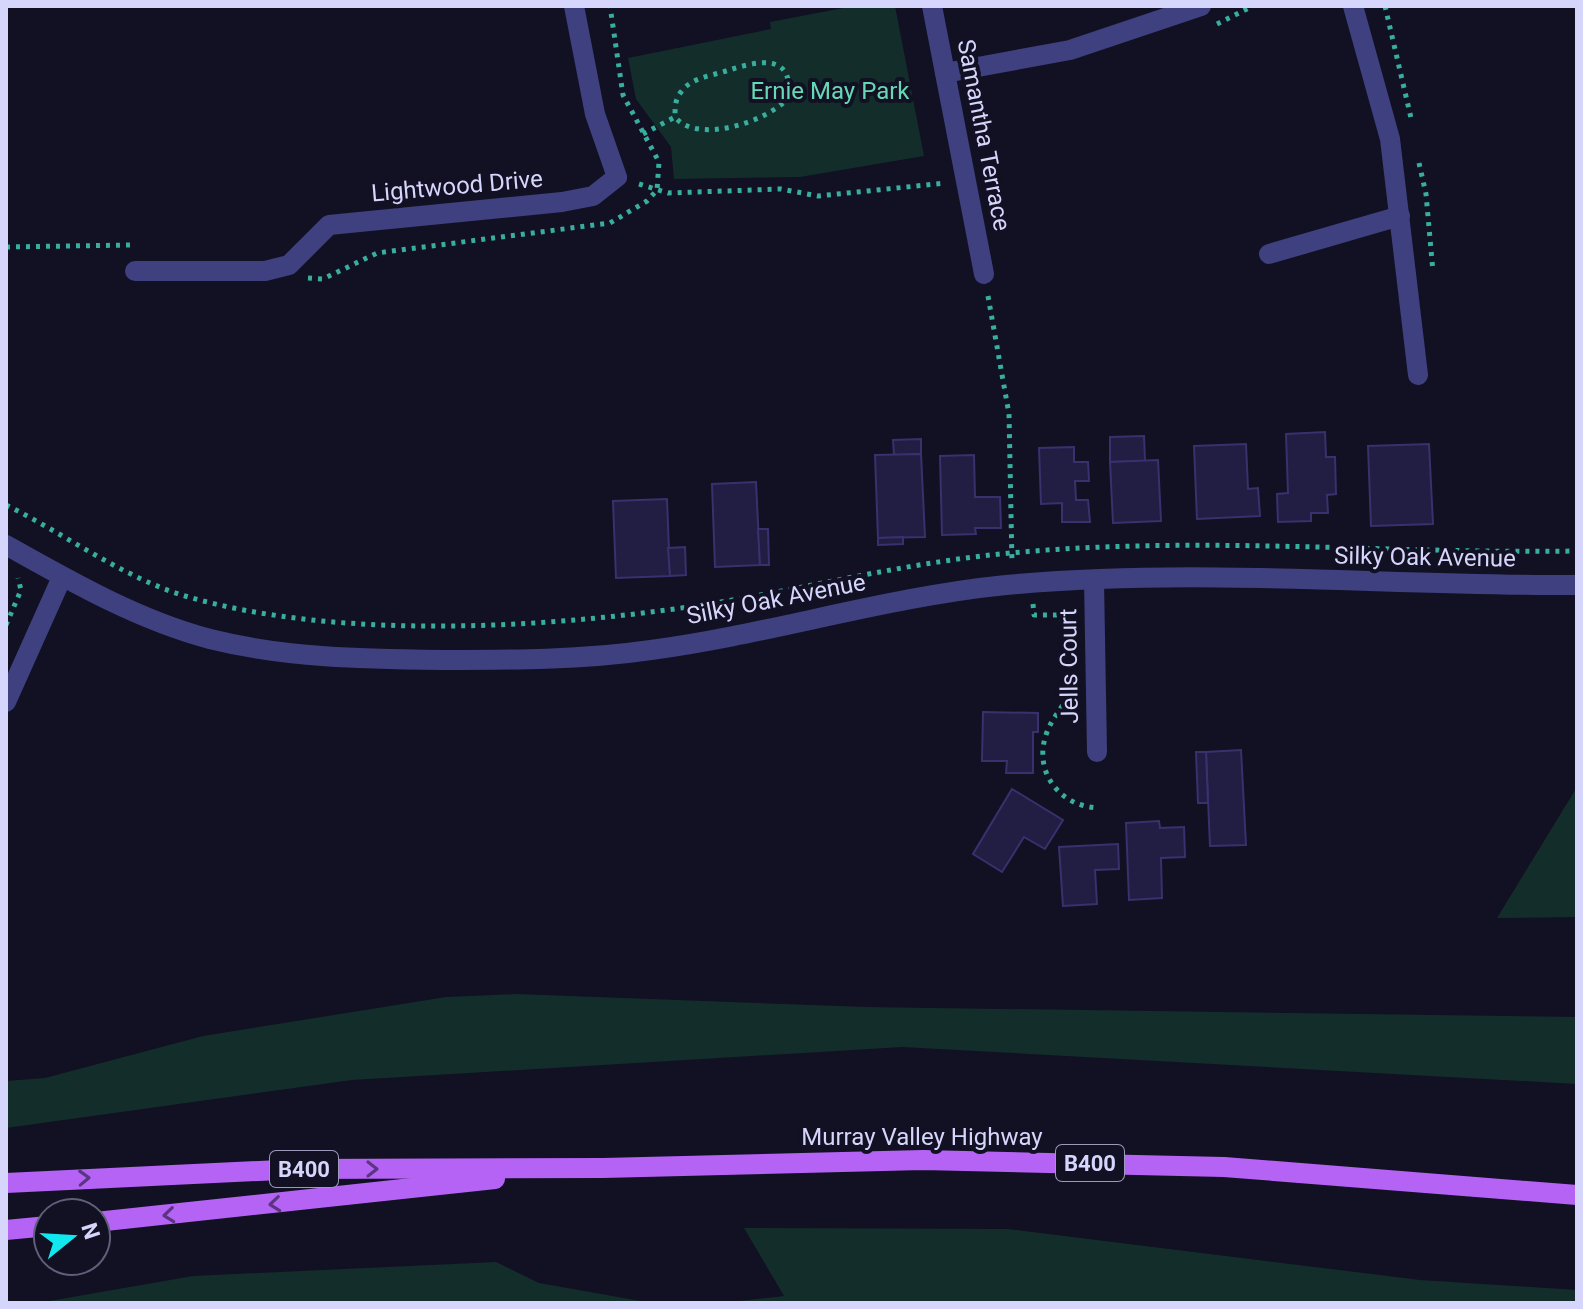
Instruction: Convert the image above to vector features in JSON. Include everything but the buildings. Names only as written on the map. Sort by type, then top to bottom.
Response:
[{"type":"main road","name":"Murray Valley Highway","points":[[6,1183],[300,1169],[603,1168],[923,1160],[1224,1167],[1577,1195]]},
{"type":"main road","name":"Murray Valley Highway","points":[[112,1220],[603,1168]]},
{"type":"main road","points":[[6,1230],[32,1228]]},
{"type":"street","points":[[574,6],[595,114],[617,177]]},
{"type":"street","name":"Samantha Terrace","points":[[932,6],[984,274]]},
{"type":"street","points":[[945,73],[1070,50],[1201,6]]},
{"type":"street","points":[[1353,6],[1390,139],[1418,375]]},
{"type":"street","name":"Lightwood Drive","points":[[289,265],[329,225],[562,202],[593,196],[617,177]]},
{"type":"street","points":[[1269,254],[1400,216]]},
{"type":"street","points":[[135,271],[265,271],[289,265]]},
{"type":"street","name":"Silky Oak Avenue","points":[[6,545],[62,577],[135,611],[206,638],[261,650],[409,660],[570,658],[651,650],[958,590],[1141,576],[1577,585]]},
{"type":"street","points":[[6,702],[62,577]]},
{"type":"street","name":"Jells Court","points":[[1094,580],[1097,752]]},
{"type":"path","points":[[289,265],[302,277],[323,279],[377,253],[610,223],[630,214],[657,190],[659,162],[623,95],[610,6]]},
{"type":"path","points":[[760,60],[774,63],[786,75],[788,98],[766,116],[702,130],[681,124],[675,117],[678,96],[691,82],[760,60]]},
{"type":"path","points":[[643,134],[675,117]]},
{"type":"path","points":[[617,177],[668,193],[781,189],[818,196],[967,181]]},
{"type":"path","points":[[6,247],[130,245],[135,271]]},
{"type":"path","points":[[984,274],[1009,414],[1011,553],[1034,615],[1058,615],[1070,628],[1070,643]]},
{"type":"path","points":[[6,505],[119,568],[181,595],[298,619],[459,624],[599,617],[720,602],[938,561],[1028,551],[1166,544],[1577,551]]},
{"type":"path","points":[[1021,584],[1028,551]]},
{"type":"path","points":[[1070,674],[1067,700],[1048,727],[1044,741],[1044,764],[1048,778],[1063,797],[1075,805],[1098,808]]},
{"type":"green space","name":"Ernie May Park","points":[[854,6],[895,6],[924,156],[800,177],[674,179],[671,147],[636,99],[628,58],[771,29],[770,22]]},
{"type":"green space","points":[[1577,787],[1577,917],[1497,918]]},
{"type":"green space","points":[[517,994],[866,1007],[1577,1017],[1577,1084],[902,1047],[352,1080],[6,1128],[6,1081],[45,1078],[203,1036],[446,997]]},
{"type":"green space","points":[[744,1228],[1007,1229],[1420,1280],[1577,1290],[1577,1303],[721,1303],[784,1296]]},
{"type":"green space","points":[[496,1262],[539,1283],[652,1303],[38,1303],[193,1276]]}]
